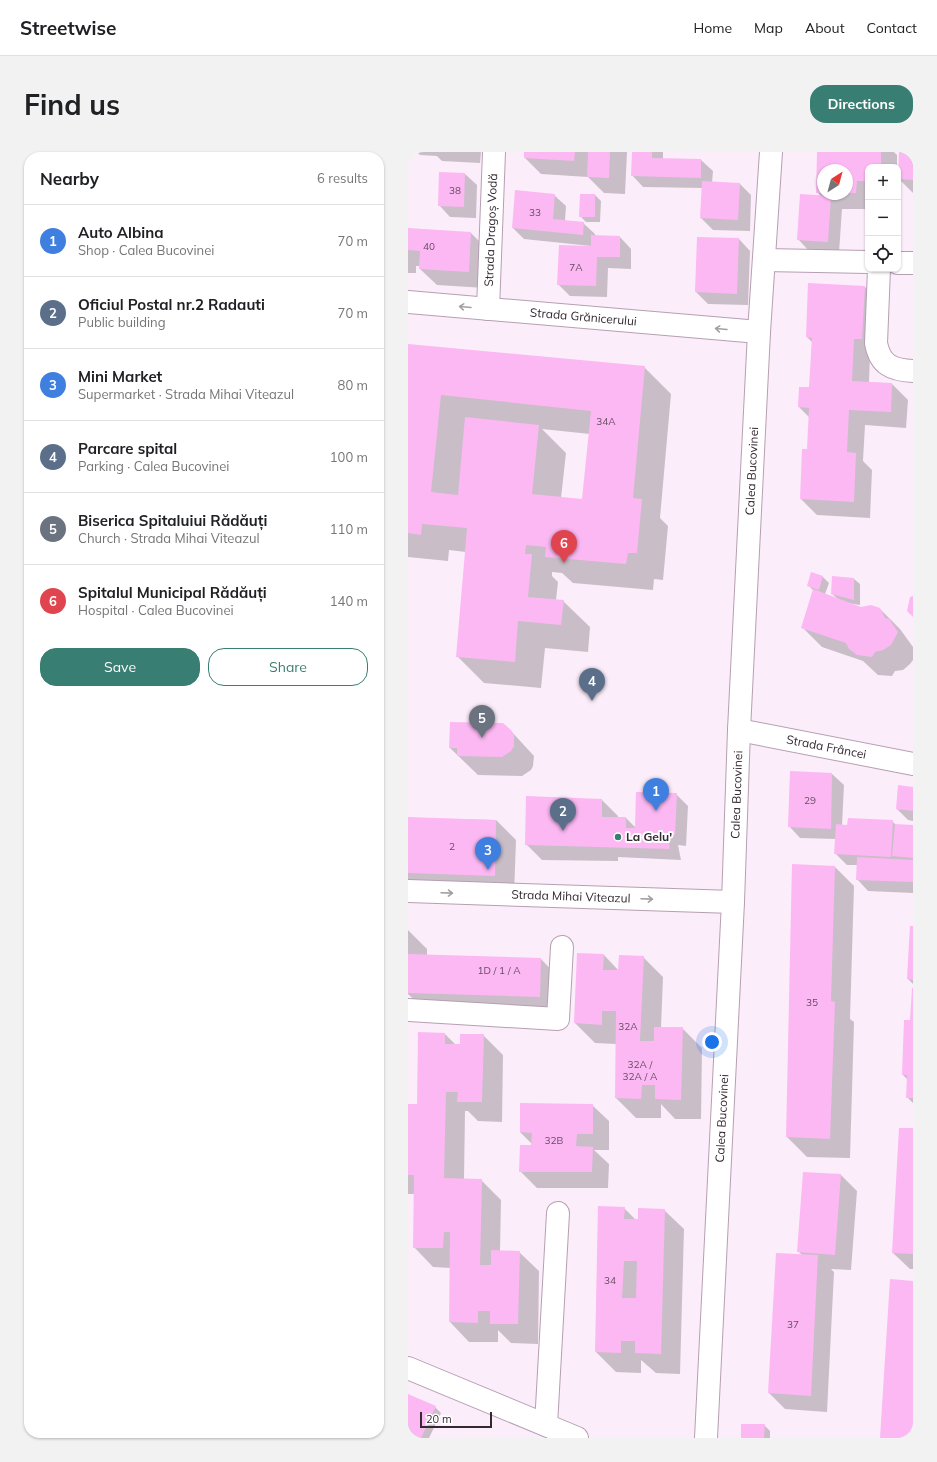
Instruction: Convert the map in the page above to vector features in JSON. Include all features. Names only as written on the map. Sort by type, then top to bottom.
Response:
[{"type":"main road","name":"Strada Dragoș Vodă","points":[[488,309],[494,152]]},
{"type":"main road","name":"Calea Bucovinei","points":[[706,1438],[733,902],[739,730],[759,332],[771,152]]},
{"type":"main road","points":[[765,260],[865,262]]},
{"type":"main road","points":[[901,263],[913,263]]},
{"type":"main road","points":[[880,272],[876,343],[878,354],[884,363],[902,370],[913,371]]},
{"type":"main road","name":"Strada Grănicerului","points":[[408,302],[759,332]]},
{"type":"main road","name":"Strada Frâncei","points":[[739,730],[913,764]]},
{"type":"main road","name":"Strada Mihai Viteazul","points":[[408,891],[733,902]]},
{"type":"main road","points":[[408,1010],[558,1019],[562,947]]},
{"type":"main road","points":[[546,1425],[558,1213]]},
{"type":"main road","points":[[408,1368],[577,1438]]},
{"type":"building","points":[[524,152],[575,152],[574,161],[524,158]]},
{"type":"building","points":[[588,152],[610,152],[609,178],[587,177]]},
{"type":"building","points":[[632,152],[652,152],[652,158],[701,159],[701,178],[631,176]]},
{"type":"building","points":[[817,152],[881,152],[881,164],[865,164],[865,181],[857,181],[856,193],[853,193],[853,164],[817,164],[816,193]]},
{"type":"building","points":[[899,152],[913,152],[913,180],[901,179],[901,164],[899,164]]},
{"type":"building","points":[[439,172],[465,173],[464,207],[438,206]]},
{"type":"building","points":[[702,181],[740,183],[738,220],[700,218]]},
{"type":"building","points":[[515,190],[555,194],[553,219],[584,222],[583,235],[512,228]]},
{"type":"building","points":[[580,194],[595,194],[595,217],[579,217]]},
{"type":"building","points":[[800,194],[817,195],[817,200],[831,200],[828,242],[797,240]]},
{"type":"building","points":[[408,228],[471,232],[469,272],[419,269],[420,251],[408,250]]},
{"type":"building","points":[[591,235],[620,236],[620,257],[597,257],[596,286],[557,285],[559,245],[591,246]]},
{"type":"building","points":[[697,237],[739,238],[737,294],[695,292]]},
{"type":"building","points":[[808,283],[865,286],[862,339],[854,339],[852,381],[892,383],[891,412],[849,410],[847,452],[856,453],[854,502],[800,499],[802,449],[807,449],[809,408],[798,407],[799,387],[809,387],[812,338],[806,337]]},
{"type":"building","points":[[408,344],[645,366],[633,498],[642,499],[637,553],[628,553],[626,564],[545,557],[546,547],[526,545],[525,554],[532,554],[528,597],[564,600],[561,625],[518,621],[515,662],[456,657],[467,528],[422,524],[421,535],[408,533]],"holes":[[[441,395],[591,411],[582,499],[532,494],[539,425],[465,417],[458,495],[431,492]]]},
{"type":"building","points":[[811,572],[823,576],[819,590],[807,586]]},
{"type":"building","points":[[832,576],[854,578],[854,600],[831,594]]},
{"type":"building","points":[[813,589],[861,607],[871,605],[880,608],[885,618],[889,619],[898,632],[891,645],[883,650],[875,652],[872,657],[857,655],[849,649],[846,643],[801,628]]},
{"type":"building","points":[[913,596],[913,617],[907,611],[910,597]]},
{"type":"building","points":[[450,722],[503,723],[514,735],[514,746],[511,751],[502,757],[457,756],[457,748],[449,748]]},
{"type":"building","points":[[790,771],[832,773],[831,829],[788,827]]},
{"type":"building","points":[[898,785],[913,787],[913,811],[896,809]]},
{"type":"building","points":[[636,792],[677,793],[675,835],[667,834],[670,849],[525,845],[526,796],[602,799],[602,817],[626,817],[626,828],[635,828]]},
{"type":"building","points":[[408,817],[496,820],[495,876],[408,873]]},
{"type":"building","points":[[848,818],[893,820],[891,857],[834,854],[836,824],[847,825]]},
{"type":"building","points":[[895,824],[913,825],[913,858],[892,856]]},
{"type":"building","points":[[857,857],[913,860],[913,882],[856,880]]},
{"type":"building","points":[[792,864],[835,866],[831,1001],[835,1002],[830,1139],[786,1137]]},
{"type":"building","points":[[910,926],[913,926],[913,980],[907,979]]},
{"type":"building","points":[[577,953],[604,954],[603,970],[618,970],[619,955],[644,956],[640,1041],[654,1041],[654,1027],[683,1027],[681,1100],[655,1099],[655,1085],[642,1085],[641,1099],[615,1098],[616,1011],[602,1011],[602,1025],[574,1023]]},
{"type":"building","points":[[408,954],[541,958],[540,997],[408,993]]},
{"type":"building","points":[[912,988],[913,1098],[906,1098],[907,1075],[902,1075],[904,1020],[910,1020]]},
{"type":"building","points":[[418,1032],[445,1033],[445,1044],[460,1044],[460,1034],[484,1034],[482,1102],[457,1102],[458,1092],[446,1092],[444,1178],[482,1179],[480,1265],[491,1265],[491,1250],[520,1251],[518,1324],[490,1324],[490,1311],[478,1311],[478,1323],[449,1322],[450,1232],[444,1232],[443,1248],[413,1248],[414,1175],[408,1175],[408,1104],[417,1104]]},
{"type":"building","points":[[520,1103],[593,1104],[593,1134],[577,1134],[576,1146],[593,1147],[592,1172],[519,1172],[520,1145],[531,1145],[532,1133],[520,1132]]},
{"type":"building","points":[[899,1128],[913,1128],[913,1254],[892,1253]]},
{"type":"building","points":[[803,1172],[841,1174],[835,1255],[797,1252]]},
{"type":"building","points":[[598,1206],[625,1207],[624,1219],[638,1219],[638,1208],[665,1209],[661,1354],[635,1353],[635,1341],[621,1341],[621,1353],[595,1352]],"holes":[[[624,1261],[637,1261],[636,1298],[622,1298]]]},
{"type":"building","points":[[776,1253],[818,1255],[811,1396],[768,1393]]},
{"type":"building","points":[[890,1279],[913,1281],[913,1438],[880,1438]]},
{"type":"building","points":[[408,1394],[436,1406],[421,1438],[408,1438]]},
{"type":"building","points":[[741,1424],[765,1424],[764,1438],[741,1438]]},
{"type":"place","name":"Spitalul Municipal Rădăuți","points":[[564,563]]},
{"type":"place","name":"Parcare spital","points":[[592,701]]},
{"type":"place","name":"Biserica Spitaluiui Rădăuți","points":[[482,738]]},
{"type":"place","name":"Auto Albina","points":[[656,811]]},
{"type":"place","name":"Oficiul Postal nr.2 Radauti","points":[[563,831]]},
{"type":"place","name":"La Gelu'","points":[[618,837]]},
{"type":"place","name":"Mini Market","points":[[488,870]]}]
